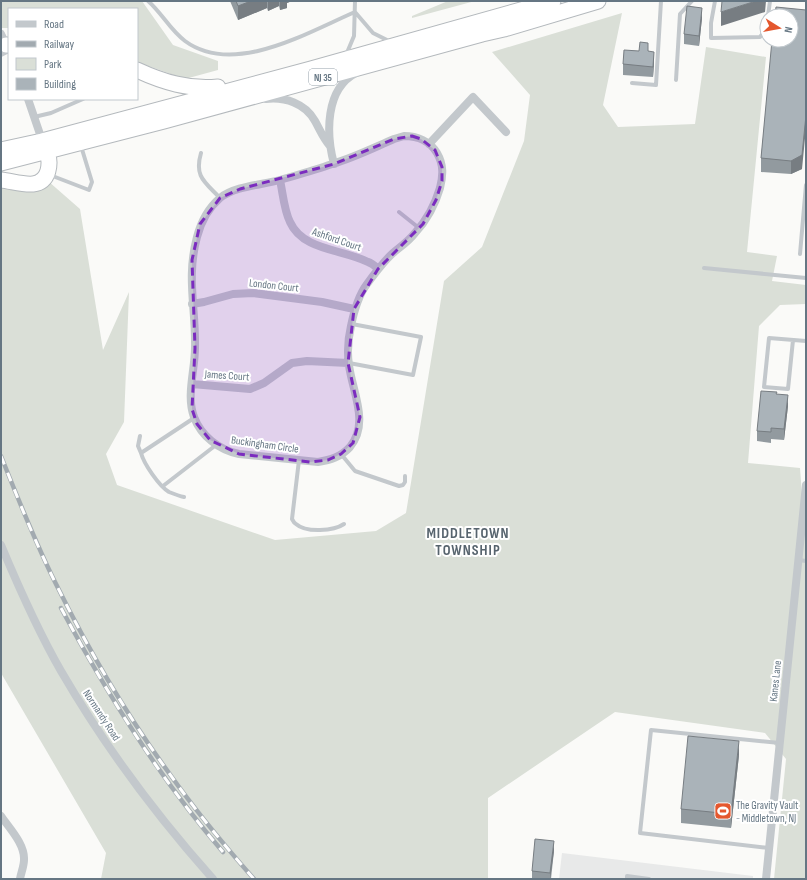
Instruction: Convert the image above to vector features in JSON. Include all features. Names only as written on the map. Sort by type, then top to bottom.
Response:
[{"type":"highway","name":"NJ 35","points":[[1,163],[44,146],[247,85],[553,1]]},
{"type":"highway","name":"NJ 35","points":[[1,150],[80,142],[504,29],[598,1]]},
{"type":"highway","points":[[138,70],[161,80],[190,87],[209,88],[247,85]]},
{"type":"highway","points":[[1,180],[35,184],[47,175],[50,161],[44,146]]},
{"type":"street","points":[[334,164],[330,146],[330,117],[336,92],[343,82],[350,76],[380,62]]},
{"type":"street","points":[[429,144],[473,97],[506,132]]},
{"type":"street","points":[[229,103],[274,98],[297,103],[310,114],[323,138],[330,146]]},
{"type":"street","points":[[28,100],[44,146]]},
{"type":"street","name":"Buckingham Circle","points":[[404,136],[412,136],[429,144],[440,157],[443,174],[436,200],[420,228],[378,269],[366,285],[354,309],[348,347],[348,363],[359,411],[359,427],[353,443],[341,454],[328,460],[318,462],[233,453],[216,445],[204,434],[194,417],[191,397],[195,348],[191,272],[196,240],[200,224],[204,216],[220,198],[240,189],[280,180],[334,164],[404,136]]},
{"type":"street","name":"Ashford Court","points":[[280,180],[288,219],[293,229],[299,236],[317,245],[368,262],[378,269]]},
{"type":"street","name":"London Court","points":[[192,304],[233,294],[253,293],[322,302],[354,309]]},
{"type":"street","name":"James Court","points":[[192,384],[250,389],[264,382],[292,363],[307,361],[348,363]]},
{"type":"street","name":"Kanes Lane","points":[[766,879],[780,743],[802,560],[806,485]]},
{"type":"street","name":"Normandy Road","points":[[1,545],[24,599],[45,641],[61,671],[88,715],[157,812],[213,879]]},
{"type":"street","points":[[1,816],[23,852],[24,860],[20,879]]},
{"type":"lane","points":[[148,1],[176,33],[195,48],[208,52],[224,54],[256,51],[275,47],[355,12]]},
{"type":"lane","points":[[344,59],[354,36],[355,1]]},
{"type":"lane","points":[[632,83],[656,85],[662,1]]},
{"type":"lane","points":[[676,80],[680,14],[692,1]]},
{"type":"lane","points":[[715,1],[711,23],[711,38],[759,37]]},
{"type":"lane","points":[[355,12],[373,33],[396,45]]},
{"type":"lane","points":[[34,117],[51,113],[81,100]]},
{"type":"lane","points":[[47,175],[89,190],[92,182],[80,142]]},
{"type":"lane","points":[[201,153],[199,159],[199,169],[202,179],[220,198]]},
{"type":"lane","points":[[800,254],[806,185]]},
{"type":"lane","points":[[399,212],[420,228]]},
{"type":"lane","points":[[704,268],[806,278]]},
{"type":"lane","points":[[348,363],[413,374],[421,337],[351,324]]},
{"type":"lane","points":[[792,340],[788,389],[764,386],[769,338],[806,341]]},
{"type":"lane","points":[[141,453],[194,417]]},
{"type":"lane","points":[[140,436],[138,446],[143,459],[168,491],[184,497]]},
{"type":"lane","points":[[163,486],[216,445]]},
{"type":"lane","points":[[341,454],[355,470],[399,486],[403,486],[405,476]]},
{"type":"lane","points":[[299,460],[292,519],[296,525],[313,530],[338,528],[344,524]]},
{"type":"lane","points":[[769,848],[640,833],[651,730],[780,743]]},
{"type":"lane","points":[[627,879],[627,876],[649,879]]},
{"type":"highlighted area","points":[[412,136],[421,139],[435,150],[442,167],[442,181],[436,200],[423,224],[378,269],[354,309],[348,363],[360,417],[353,443],[341,454],[328,460],[310,462],[239,454],[210,440],[197,424],[192,409],[195,348],[192,260],[200,224],[220,198],[240,189],[334,164],[394,139]]},
{"type":"shaded area","points":[[562,853],[753,876],[753,879],[559,879]]},
{"type":"green space","points":[[1,1],[142,1],[173,45],[218,61],[218,70],[185,79],[138,62],[138,8],[8,8],[8,28],[1,28]]},
{"type":"green space","points":[[448,1],[475,1],[412,18],[412,16]]},
{"type":"green space","points":[[622,13],[603,105],[618,127],[695,124],[706,47],[766,57],[747,252],[777,256],[772,281],[806,285],[806,304],[780,305],[759,326],[748,463],[800,468],[806,548],[806,879],[774,879],[786,759],[765,733],[615,712],[488,798],[488,879],[101,879],[106,853],[1,673],[1,185],[32,176],[48,181],[80,209],[103,350],[129,292],[124,422],[106,454],[117,485],[275,540],[376,531],[406,513],[444,281],[482,247],[524,141],[530,95],[492,52]]},
{"type":"building","points":[[236,1],[251,1],[238,6]]},
{"type":"building","points":[[722,1],[756,1],[721,12]]},
{"type":"building","points":[[687,6],[702,8],[699,36],[684,34]]},
{"type":"building","points":[[799,9],[806,10],[806,115],[802,155],[791,161],[761,158],[771,48],[799,48]]},
{"type":"building","points":[[640,42],[648,43],[648,51],[654,52],[653,67],[623,64],[624,50],[639,51]]},
{"type":"building","points":[[761,391],[777,392],[776,394],[788,395],[784,429],[771,428],[771,432],[757,431]]},
{"type":"building","points":[[688,736],[739,741],[731,814],[681,809]]},
{"type":"building","points":[[535,839],[554,841],[550,873],[532,871]]},
{"type":"railway","points":[[1,456],[48,568],[81,633],[108,681],[153,751],[179,787],[210,827],[254,879]]},
{"type":"railway","points":[[61,608],[97,672],[135,734],[177,795],[223,852]]},
{"type":"place","name":"The Gravity Vault - Middletown, NJ","points":[[723,811]]},
{"type":"district","name":"MIDDLETOWN TOWNSHIP","points":[[468,542]]}]
